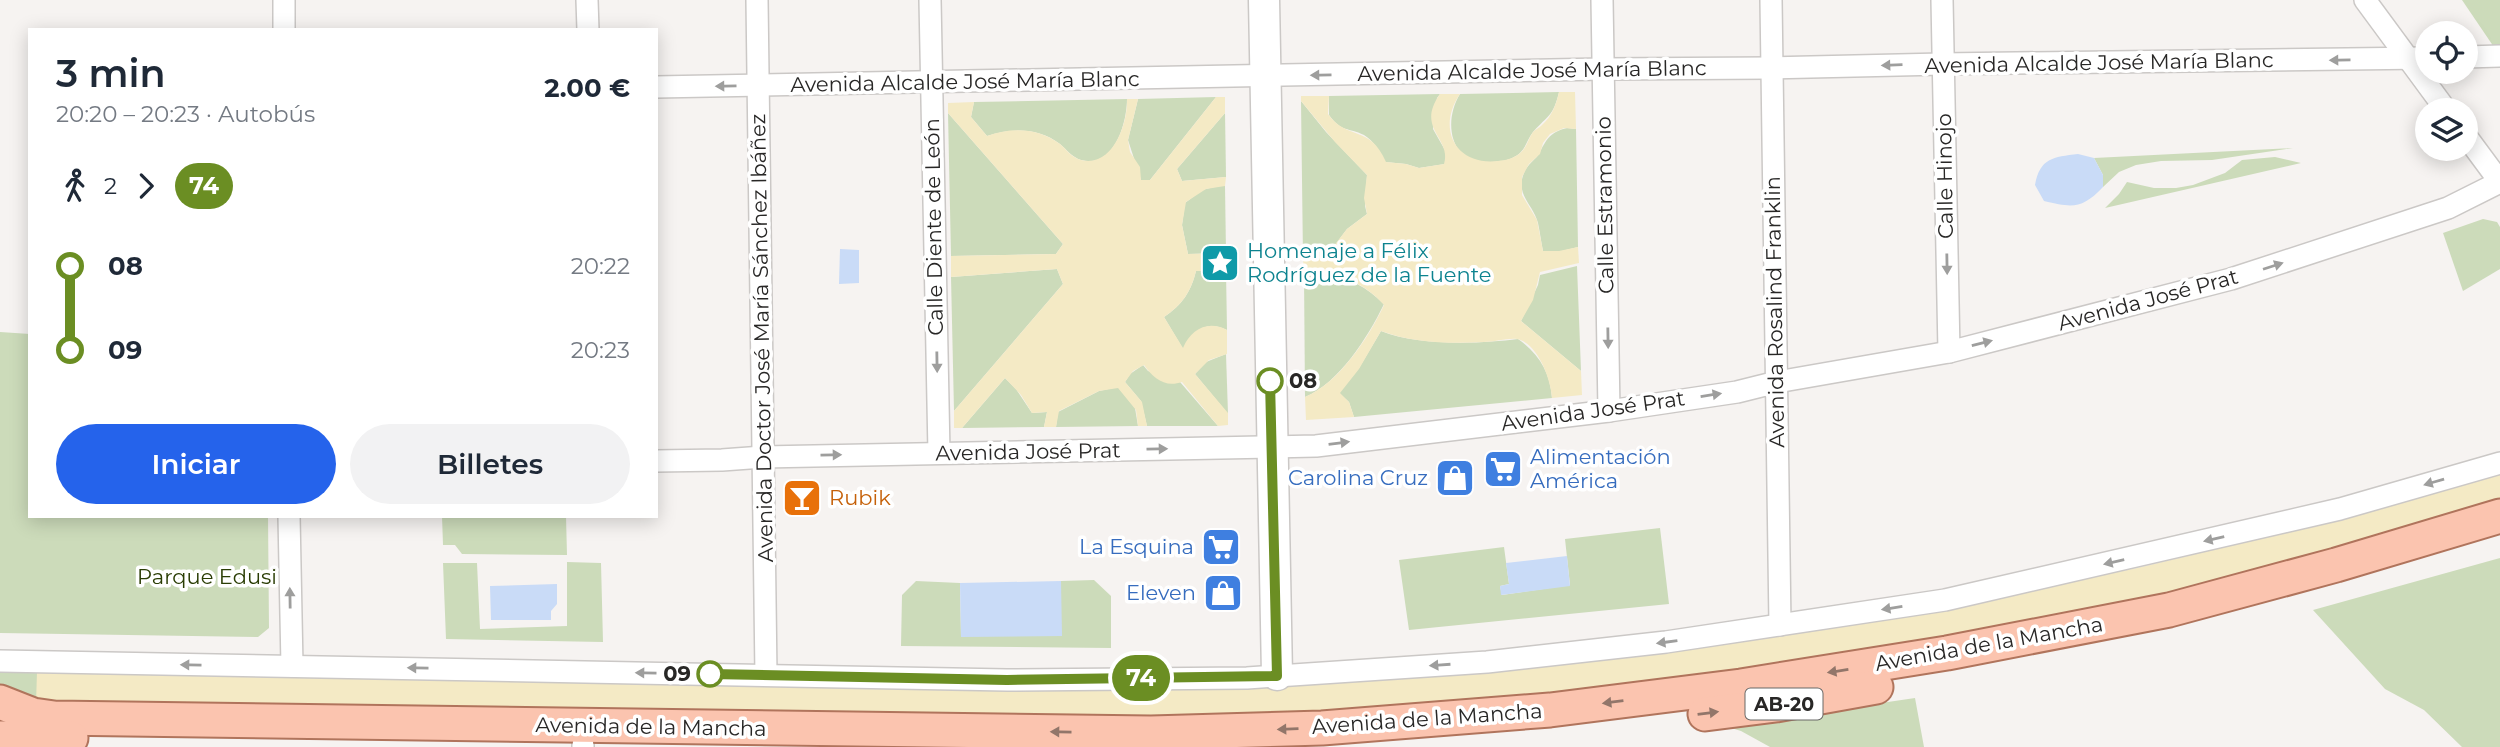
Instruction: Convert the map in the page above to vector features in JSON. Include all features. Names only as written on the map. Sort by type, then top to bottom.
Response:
[{"type":"main road","name":"Avenida de la Mancha","points":[[0,702],[33,716],[54,718],[1151,733],[1322,728],[1550,710],[1741,686],[1947,653],[2169,610],[2336,565],[2500,516]]},
{"type":"main road","name":"Avenida de la Mancha","points":[[1347,747],[1551,732],[1776,705],[1989,667],[2215,619],[2500,540]]},
{"type":"main road","name":"Avenida de la Mancha","points":[[0,738],[678,747]]},
{"type":"street","points":[[284,0],[284,28]]},
{"type":"street","points":[[587,0],[588,28]]},
{"type":"street","name":"Avenida Doctor José María Sánchez Ibáñez","points":[[757,0],[766,675]]},
{"type":"street","name":"Calle Diente de León","points":[[930,0],[939,453]]},
{"type":"street","points":[[1265,0],[1277,676]]},
{"type":"street","name":"Calle Estramonio","points":[[1602,0],[1609,411]]},
{"type":"street","name":"Avenida Rosalind Franklin","points":[[1771,0],[1780,625]]},
{"type":"street","name":"Calle Hinojo","points":[[1942,0],[1949,352]]},
{"type":"street","points":[[2365,0],[2415,56]]},
{"type":"street","points":[[2478,56],[2500,55]]},
{"type":"street","name":"Avenida Alcalde José María Blanc","points":[[658,87],[1603,69],[2415,59]]},
{"type":"street","points":[[2478,152],[2500,182]]},
{"type":"street","name":"Avenida José Prat","points":[[658,461],[1316,446],[1609,411],[1737,391],[1949,352],[2231,279],[2448,208],[2500,182]]},
{"type":"street","points":[[0,661],[1007,680],[1277,676],[1487,662],[1666,642],[1945,600],[2340,509],[2500,463]]},
{"type":"street","points":[[289,518],[292,666]]},
{"type":"green space","points":[[2462,0],[2500,0],[2500,56],[2478,21]]},
{"type":"green space","points":[[1559,92],[1549,115],[1533,132],[1521,152],[1512,158],[1479,162],[1459,151],[1451,130],[1455,105],[1460,94]]},
{"type":"green space","points":[[1440,94],[1437,98],[1433,129],[1446,152],[1445,164],[1419,168],[1385,162],[1368,137],[1342,127],[1329,115],[1329,96]]},
{"type":"green space","points":[[1216,97],[1150,180],[1141,180],[1128,140],[1138,99]]},
{"type":"green space","points":[[1127,99],[1124,120],[1116,142],[1102,158],[1092,161],[1078,159],[1043,134],[1006,131],[987,136],[971,117],[974,102]]},
{"type":"green space","points":[[1301,101],[1367,175],[1367,214],[1347,229],[1326,257],[1303,258]]},
{"type":"green space","points":[[948,113],[1063,244],[1056,254],[951,256]]},
{"type":"green space","points":[[1225,113],[1226,177],[1182,181],[1177,169]]},
{"type":"green space","points":[[1576,129],[1578,247],[1562,251],[1543,251],[1536,216],[1523,193],[1522,181],[1525,170],[1539,155],[1547,139],[1557,131]]},
{"type":"green space","points":[[2293,148],[2212,160],[2161,161],[2136,165],[2119,172],[2103,187],[2103,175],[2094,158]]},
{"type":"green space","points":[[2275,157],[2301,163],[2105,208],[2127,182],[2154,188],[2176,188],[2193,185],[2225,173],[2242,160]]},
{"type":"green space","points":[[1225,186],[1226,253],[1188,254],[1182,225],[1185,203],[1202,190]]},
{"type":"green space","points":[[2483,219],[2497,222],[2500,227],[2500,269],[2463,291],[2443,233]]},
{"type":"green space","points":[[1577,266],[1581,371],[1521,321],[1540,275]]},
{"type":"green space","points":[[1057,269],[1063,284],[954,411],[951,277]]},
{"type":"green space","points":[[1196,271],[1226,271],[1227,330],[1212,326],[1201,329],[1183,349],[1164,317],[1185,297]]},
{"type":"green space","points":[[1324,273],[1357,284],[1384,304],[1361,344],[1341,370],[1305,397],[1304,274]]},
{"type":"green space","points":[[1381,331],[1430,341],[1467,343],[1518,339],[1542,364],[1549,380],[1552,398],[1354,417],[1349,402],[1339,393],[1359,368]]},
{"type":"green space","name":"Parque Edusi","points":[[0,332],[28,334],[28,518],[268,518],[269,628],[258,637],[0,633]]},
{"type":"green space","points":[[1226,354],[1228,414],[1195,374],[1206,362]]},
{"type":"green space","points":[[1143,365],[1148,371],[1180,382],[1218,426],[1147,426],[1141,401],[1125,382],[1130,374]]},
{"type":"green space","points":[[1005,378],[1032,413],[1047,412],[1044,427],[962,428]]},
{"type":"green space","points":[[1118,387],[1135,408],[1138,426],[1056,427],[1058,412],[1099,391]]},
{"type":"green space","points":[[442,518],[566,518],[567,555],[462,554],[455,545],[443,545]]},
{"type":"green space","points":[[1660,528],[1669,604],[1409,630],[1399,560],[1504,547],[1509,584],[1500,586],[1502,595],[1570,585],[1565,539]]},
{"type":"green space","points":[[2500,558],[2500,747],[2462,747],[2424,710],[2385,689],[2313,610]]},
{"type":"green space","points":[[567,562],[601,563],[603,642],[446,639],[443,563],[477,563],[480,629],[567,626]]},
{"type":"green space","points":[[1094,580],[1111,596],[1111,648],[901,646],[902,595],[916,581],[960,583],[961,636],[1061,635],[1061,581]]},
{"type":"green space","points":[[0,672],[37,672],[37,704],[0,686]]},
{"type":"green space","points":[[1915,698],[1924,747],[1770,747],[1741,731],[1725,726]]},
{"type":"sand","points":[[1559,92],[1575,92],[1576,129],[1564,128],[1550,134],[1543,143],[1540,154],[1529,164],[1522,177],[1522,195],[1537,220],[1543,251],[1578,247],[1579,263],[1540,272],[1533,300],[1521,321],[1581,371],[1582,395],[1552,398],[1542,363],[1531,347],[1517,339],[1445,343],[1406,338],[1381,331],[1359,369],[1340,393],[1349,402],[1354,417],[1306,420],[1305,397],[1330,381],[1352,358],[1384,305],[1367,290],[1348,279],[1327,274],[1304,274],[1303,258],[1326,256],[1347,229],[1367,214],[1364,198],[1367,175],[1335,142],[1301,101],[1301,96],[1329,96],[1328,114],[1335,122],[1373,142],[1386,162],[1419,168],[1444,164],[1443,147],[1432,125],[1431,116],[1440,94],[1460,94],[1453,107],[1450,132],[1461,151],[1471,158],[1498,161],[1522,152],[1533,132],[1551,114]]},
{"type":"sand","points":[[1216,97],[1225,97],[1225,113],[1177,169],[1182,181],[1226,177],[1225,186],[1206,189],[1186,202],[1182,225],[1188,254],[1226,253],[1226,271],[1196,271],[1185,297],[1164,317],[1183,348],[1195,331],[1201,328],[1213,326],[1227,330],[1227,354],[1209,360],[1195,374],[1228,413],[1228,425],[1218,426],[1182,382],[1170,384],[1160,381],[1144,365],[1133,371],[1125,382],[1142,402],[1147,426],[1138,426],[1136,410],[1118,388],[1099,391],[1059,411],[1056,427],[1044,427],[1047,412],[1032,413],[1021,395],[1005,378],[962,428],[954,428],[954,411],[1063,284],[1057,269],[951,277],[951,256],[1056,254],[1063,244],[948,113],[948,103],[974,102],[971,117],[987,136],[1015,130],[1034,132],[1052,139],[1078,159],[1092,161],[1110,151],[1116,142],[1125,120],[1127,99],[1138,99],[1128,140],[1130,152],[1140,167],[1141,180],[1150,180]]},
{"type":"sand","points":[[2500,474],[2500,506],[2378,541],[2114,607],[1891,650],[1495,702],[1210,718],[36,704],[37,672],[1290,683],[1911,614],[2137,568],[2242,543]]},
{"type":"water","points":[[2078,154],[2094,158],[2103,175],[2103,187],[2083,203],[2076,205],[2044,201],[2035,185],[2040,169],[2049,160]]},
{"type":"water","points":[[840,249],[859,250],[859,283],[839,284]]},
{"type":"water","points":[[1567,556],[1570,586],[1501,595],[1500,586],[1509,584],[1506,563]]},
{"type":"water","points":[[1061,581],[1062,636],[961,637],[960,583]]},
{"type":"water","points":[[557,584],[557,604],[551,611],[551,620],[491,620],[490,586]]},
{"type":"bus line","name":"74","points":[[710,674],[1007,680],[1277,676],[1270,381]]},
{"type":"place","name":"Homenaje a Félix Rodríguez de la Fuente","points":[[1220,263]]},
{"type":"place","name":"08","points":[[1270,381]]},
{"type":"place","name":"Alimentación América","points":[[1503,469]]},
{"type":"place","name":"Carolina Cruz","points":[[1455,478]]},
{"type":"place","name":"Rubik","points":[[802,498]]},
{"type":"place","name":"La Esquina","points":[[1221,547]]},
{"type":"place","name":"Eleven","points":[[1223,593]]},
{"type":"place","name":"09","points":[[710,674]]}]
